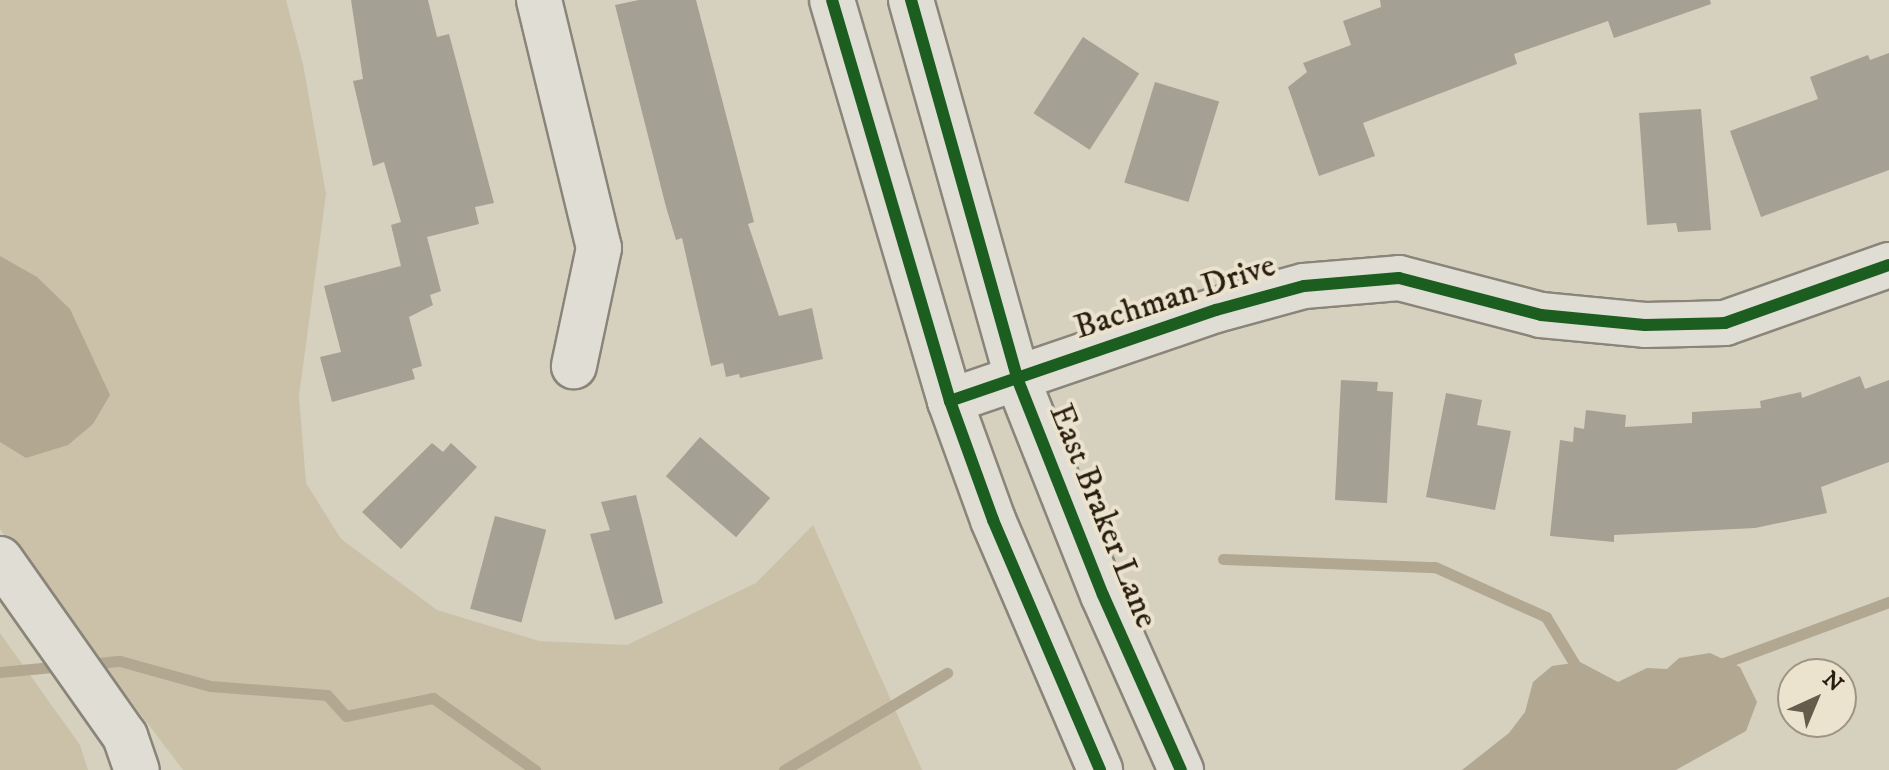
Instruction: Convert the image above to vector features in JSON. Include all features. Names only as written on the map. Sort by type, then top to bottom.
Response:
[{"type":"street","points":[[539,0],[599,248],[574,366]]},
{"type":"street","points":[[832,0],[950,401],[993,520],[1100,770]]},
{"type":"street","name":"East Braker Lane","points":[[911,0],[1017,378],[1103,595],[1181,770]]},
{"type":"street","name":"Bachman Drive","points":[[950,401],[1304,286],[1399,278],[1541,315],[1645,325],[1725,323],[1889,265]]},
{"type":"street","points":[[0,559],[42,613],[131,753]]},
{"type":"shaded area","points":[[0,0],[286,0],[303,64],[326,194],[299,396],[306,483],[341,539],[437,610],[539,641],[627,645],[756,583],[813,525],[922,770],[183,770],[0,529]]},
{"type":"shaded area","points":[[0,256],[37,277],[70,309],[110,395],[93,424],[68,445],[26,458],[0,442]]},
{"type":"shaded area","points":[[0,633],[80,745],[88,770],[0,770]]},
{"type":"shaded area","points":[[1710,653],[1740,667],[1757,702],[1746,731],[1676,770],[1462,770],[1509,733],[1525,712],[1533,682],[1552,666],[1580,662],[1618,682],[1647,668],[1667,669],[1679,658]]},
{"type":"building","points":[[351,0],[428,0],[437,37],[449,34],[494,203],[475,207],[479,224],[427,237],[441,291],[430,295],[433,305],[409,317],[422,366],[412,369],[415,379],[332,402],[320,357],[341,352],[324,286],[401,266],[391,225],[401,222],[384,162],[373,166],[353,81],[363,79]]},
{"type":"building","points":[[639,0],[696,0],[754,222],[748,224],[779,316],[812,308],[823,359],[740,378],[739,374],[726,377],[723,363],[711,366],[682,238],[676,240],[666,207],[615,5]]},
{"type":"building","points":[[1380,0],[1710,0],[1711,4],[1614,38],[1608,21],[1514,54],[1517,64],[1363,123],[1375,156],[1319,176],[1288,87],[1307,72],[1303,63],[1351,45],[1343,21],[1381,7]]},
{"type":"building","points":[[1083,37],[1139,73],[1090,150],[1033,113]]},
{"type":"building","points":[[1889,53],[1889,170],[1761,217],[1730,131],[1818,99],[1810,77],[1868,55],[1870,60]]},
{"type":"building","points":[[1155,82],[1219,102],[1188,202],[1124,182]]},
{"type":"building","points":[[1701,109],[1711,230],[1678,232],[1676,223],[1647,225],[1639,113]]},
{"type":"building","points":[[1860,376],[1865,389],[1889,380],[1889,462],[1821,487],[1827,513],[1755,528],[1614,535],[1614,542],[1550,536],[1560,440],[1573,442],[1574,427],[1584,429],[1586,410],[1626,415],[1625,427],[1692,423],[1692,412],[1761,408],[1760,401],[1801,392],[1802,398]]},
{"type":"building","points":[[1341,380],[1378,382],[1377,391],[1393,392],[1387,503],[1335,500]]},
{"type":"building","points":[[1446,393],[1482,400],[1477,425],[1511,431],[1495,510],[1426,497]]},
{"type":"building","points":[[700,437],[770,498],[736,537],[666,476]]},
{"type":"building","points":[[432,443],[443,452],[451,443],[477,467],[401,549],[362,512]]},
{"type":"building","points":[[636,495],[663,603],[615,620],[590,534],[610,530],[601,502]]},
{"type":"building","points":[[495,516],[546,530],[521,622],[470,609]]},
{"type":"waterway","points":[[1223,559],[1435,567],[1546,617],[1580,673]]},
{"type":"waterway","points":[[1713,667],[1889,602]]},
{"type":"waterway","points":[[89,664],[120,661],[210,686],[327,695],[346,716],[433,698],[535,770]]},
{"type":"waterway","points":[[0,672],[63,666]]},
{"type":"waterway","points":[[784,770],[947,673]]},
{"type":"cycle path","points":[[832,0],[950,401],[993,520],[1100,770]]},
{"type":"cycle path","points":[[911,0],[1017,378],[1103,595],[1181,770]]},
{"type":"cycle path","points":[[950,401],[1216,310],[1304,286],[1399,278],[1541,315],[1645,325],[1725,323],[1889,265]]}]
